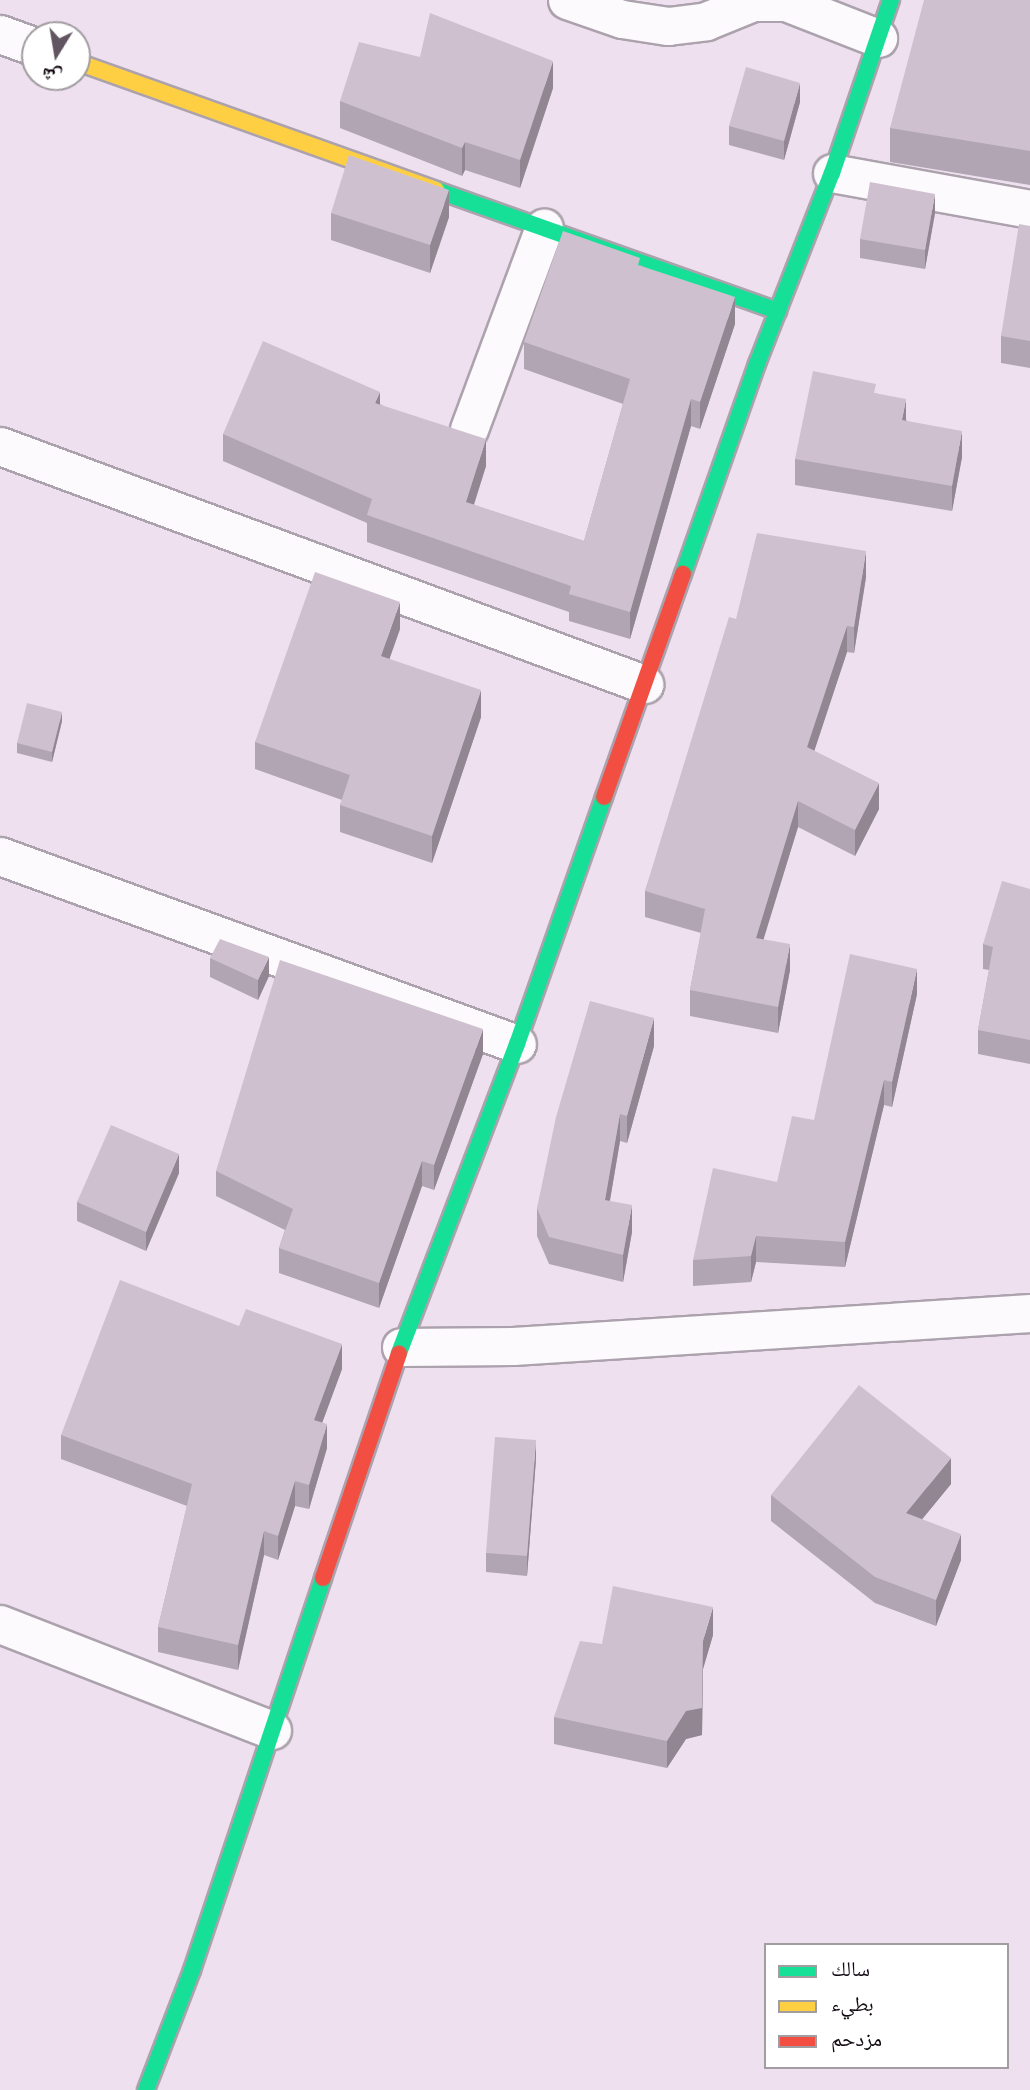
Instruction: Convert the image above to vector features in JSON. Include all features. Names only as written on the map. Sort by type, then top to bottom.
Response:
[{"type":"main road","points":[[146,2090],[192,1970],[401,1347],[517,1044],[778,311],[832,173],[891,0]]},
{"type":"main road","points":[[91,67],[778,311]]},
{"type":"street","points":[[567,0],[622,19],[668,26],[706,21],[753,2],[786,2],[877,38]]},
{"type":"street","points":[[0,34],[21,42]]},
{"type":"street","points":[[832,173],[1030,209]]},
{"type":"street","points":[[468,429],[544,227]]},
{"type":"street","points":[[0,446],[644,684]]},
{"type":"street","points":[[0,856],[517,1044]]},
{"type":"street","points":[[401,1347],[513,1346],[1030,1313]]},
{"type":"street","points":[[0,1625],[272,1730]]},
{"type":"building","points":[[924,0],[1030,0],[1030,151],[890,128]]},
{"type":"building","points":[[430,13],[553,61],[520,160],[465,142],[462,148],[340,101],[359,42],[420,57]]},
{"type":"building","points":[[746,67],[800,83],[784,141],[729,126]]},
{"type":"building","points":[[349,155],[449,190],[430,245],[331,213]]},
{"type":"building","points":[[870,182],[935,194],[925,250],[860,239]]},
{"type":"building","points":[[1019,224],[1030,226],[1030,341],[1001,336]]},
{"type":"building","points":[[563,231],[640,258],[638,265],[735,297],[700,402],[691,399],[630,612],[569,594],[571,586],[367,515],[372,499],[223,434],[263,341],[380,392],[375,403],[486,439],[466,502],[584,541],[630,379],[524,342]]},
{"type":"building","points":[[813,371],[876,384],[874,393],[906,399],[902,420],[962,431],[952,486],[795,459]]},
{"type":"building","points":[[757,533],[866,551],[854,627],[847,626],[807,747],[879,783],[855,830],[798,801],[756,938],[790,944],[778,1007],[690,990],[705,909],[645,891],[729,617],[736,619]]},
{"type":"building","points":[[315,572],[400,602],[381,656],[481,690],[432,836],[340,805],[350,775],[255,742]]},
{"type":"building","points":[[27,703],[62,712],[52,752],[17,743]]},
{"type":"building","points":[[1002,881],[1030,889],[1030,1040],[978,1030],[993,947],[983,944]]},
{"type":"building","points":[[220,939],[269,957],[258,980],[210,958]]},
{"type":"building","points":[[850,954],[917,969],[892,1082],[884,1080],[845,1242],[756,1236],[751,1256],[693,1260],[713,1168],[777,1182],[792,1116],[814,1120]]},
{"type":"building","points":[[280,960],[483,1029],[434,1165],[422,1161],[379,1283],[279,1248],[293,1209],[216,1171]]},
{"type":"building","points":[[590,1001],[654,1018],[627,1116],[620,1114],[605,1200],[632,1205],[623,1255],[549,1237],[537,1208],[556,1117]]},
{"type":"building","points":[[111,1125],[179,1154],[146,1232],[77,1202]]},
{"type":"building","points":[[120,1280],[239,1326],[246,1309],[342,1344],[314,1420],[327,1424],[309,1485],[295,1481],[278,1536],[264,1531],[238,1645],[158,1627],[192,1484],[61,1435]]},
{"type":"building","points":[[859,1385],[951,1458],[906,1513],[961,1534],[936,1600],[875,1577],[771,1495]]},
{"type":"building","points":[[495,1437],[536,1440],[527,1556],[486,1553]]},
{"type":"building","points":[[613,1586],[713,1607],[703,1641],[702,1708],[686,1711],[667,1741],[554,1717],[580,1641],[602,1644]]},
{"type":"traffic: fast","points":[[683,574],[757,364],[832,173],[891,0]]},
{"type":"traffic: fast","points":[[436,190],[778,311]]},
{"type":"traffic: fast","points":[[399,1353],[517,1044],[604,797]]},
{"type":"traffic: fast","points":[[146,2090],[192,1970],[323,1578]]},
{"type":"traffic: slow","points":[[91,67],[436,190]]},
{"type":"traffic: jam","points":[[604,797],[683,574]]},
{"type":"traffic: jam","points":[[323,1578],[399,1353]]}]
